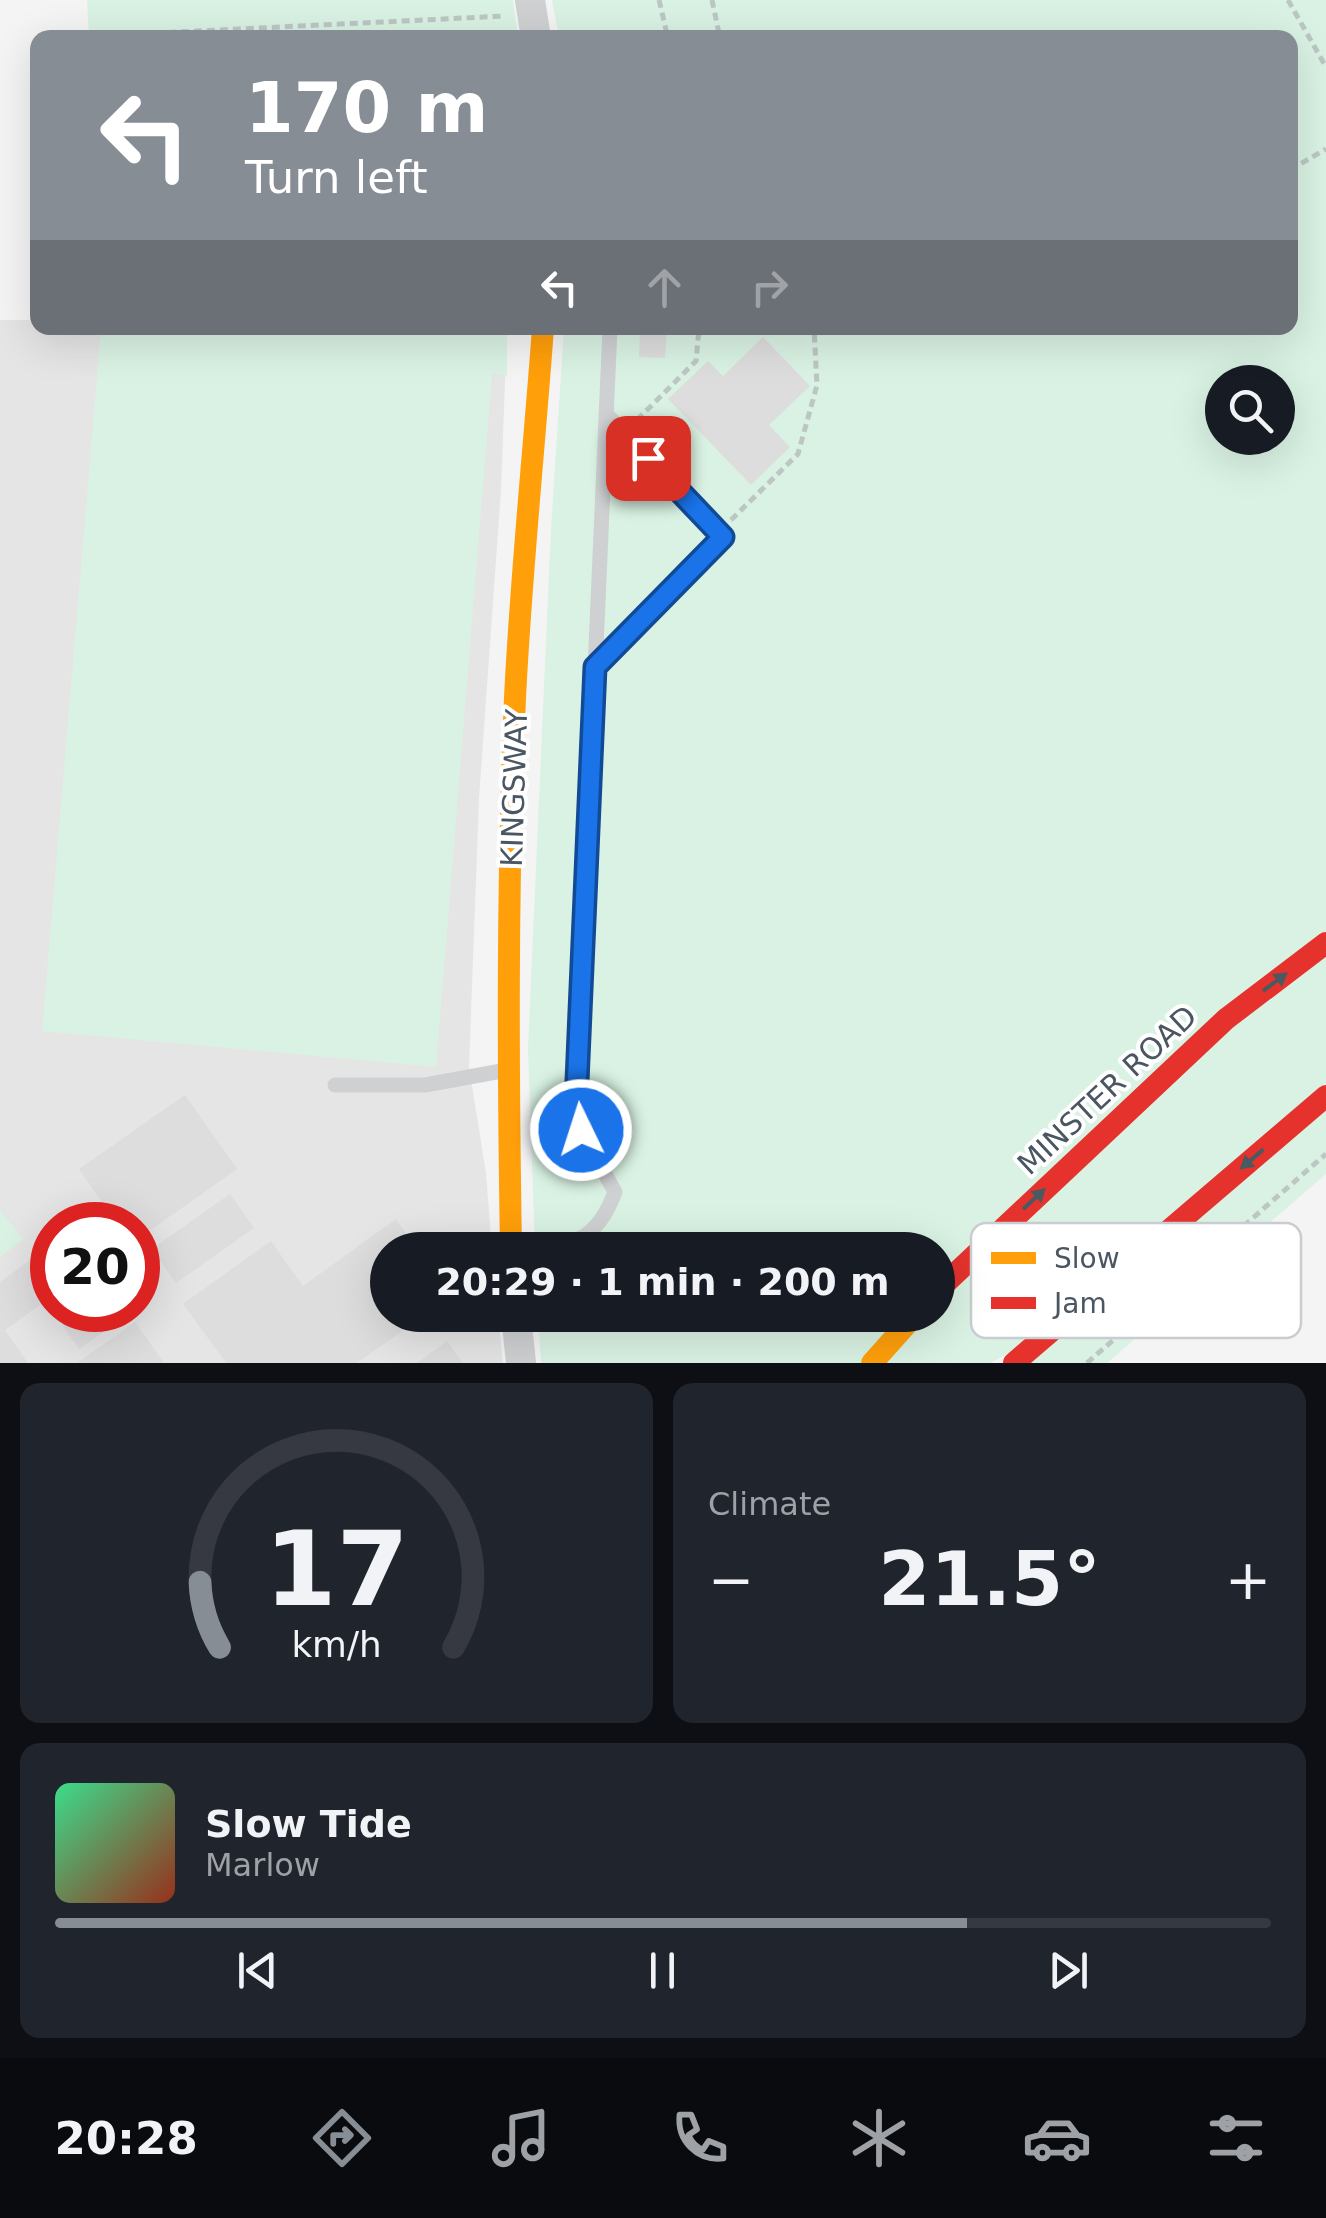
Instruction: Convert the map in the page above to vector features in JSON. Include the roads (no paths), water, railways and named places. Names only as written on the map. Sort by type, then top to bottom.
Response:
[{"type":"main road","name":"KINGSWAY","points":[[513,1232],[507,968],[526,517],[542,335]]},
{"type":"main road","name":"MINSTER ROAD","points":[[1009,1223],[1226,1020],[1326,943]]},
{"type":"main road","points":[[1177,1223],[1326,1096]]},
{"type":"main road","points":[[872,1363],[900,1332]]},
{"type":"main road","points":[[1014,1363],[1042,1338]]},
{"type":"street","points":[[518,1332],[521,1363]]},
{"type":"street","points":[[990,1363],[1038,1338]]},
{"type":"lane","points":[[591,1232],[608,1212],[615,1192],[581,1130],[576,1104],[610,335]]},
{"type":"lane","points":[[595,667],[723,537],[606,414]]},
{"type":"lane","points":[[335,1084],[425,1085],[507,1070]]}]
